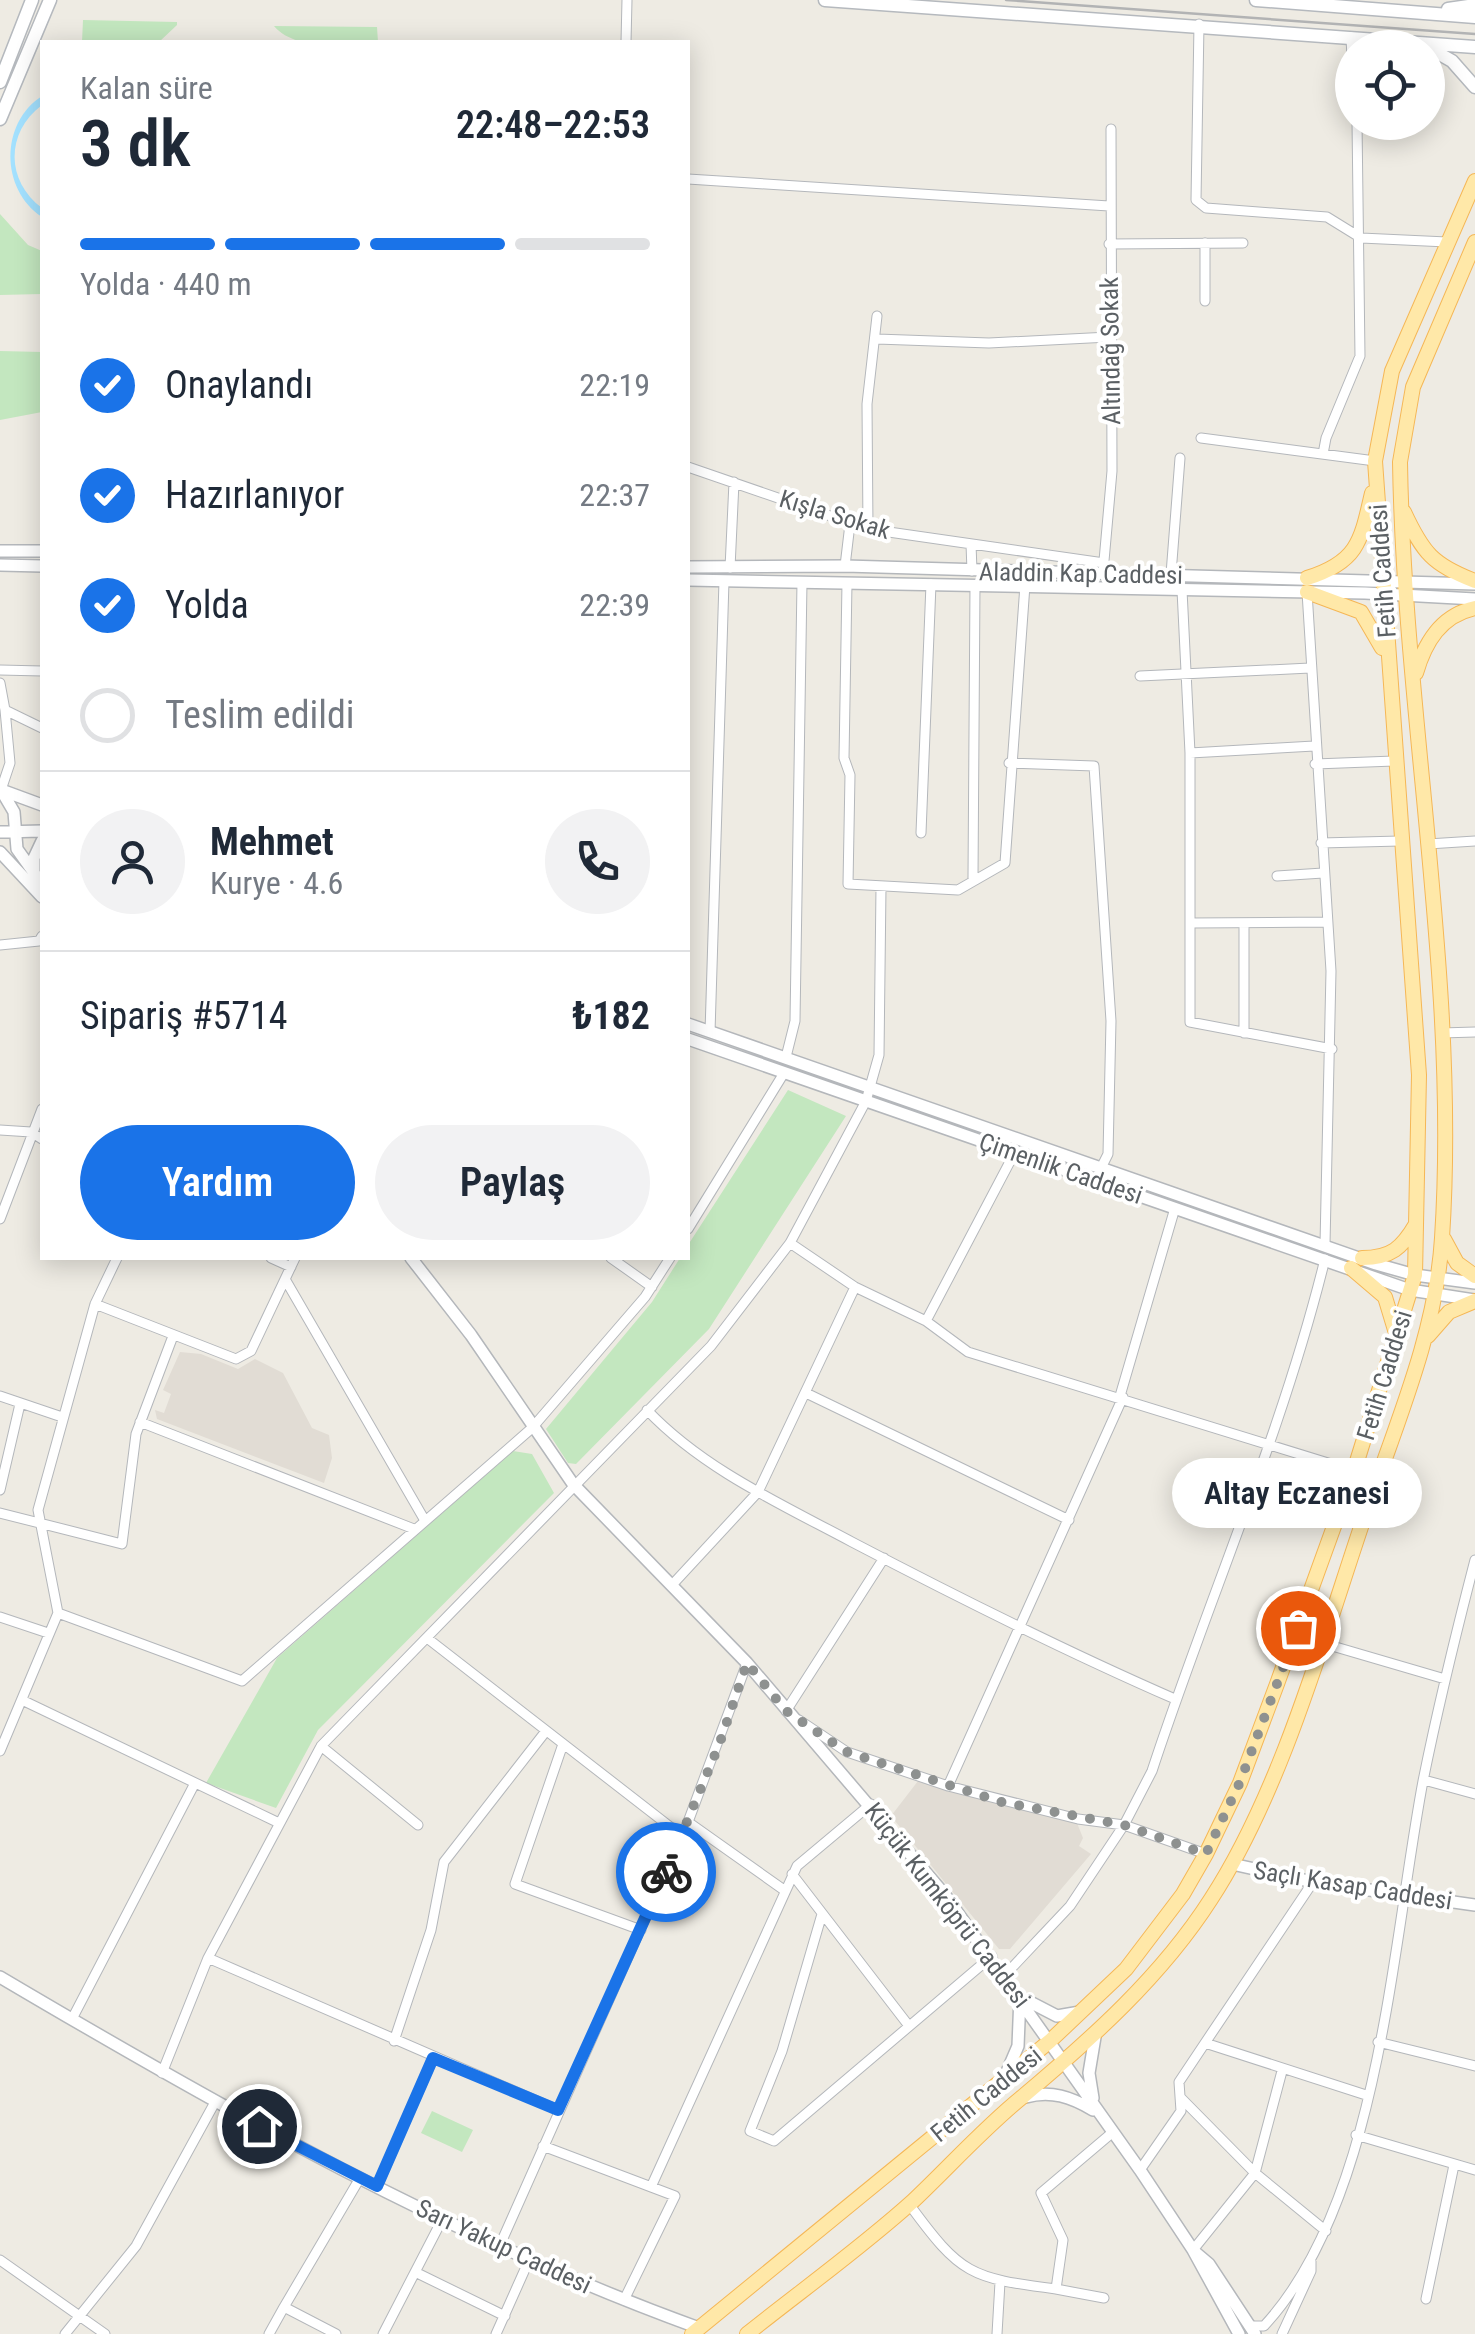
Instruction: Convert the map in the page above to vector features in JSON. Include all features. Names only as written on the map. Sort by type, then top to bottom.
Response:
[{"type":"main road","points":[[23,0],[23,22]]},
{"type":"main road","points":[[0,82],[32,0]]},
{"type":"main road","points":[[0,119],[50,0]]},
{"type":"main road","points":[[28,48],[63,0]]},
{"type":"main road","points":[[825,0],[1335,36]]},
{"type":"main road","points":[[1256,0],[1475,17]]},
{"type":"main road","points":[[1424,13],[1475,6]]},
{"type":"main road","points":[[1445,46],[1475,48]]},
{"type":"main road","points":[[1445,57],[1475,87]]},
{"type":"main road","name":"Fetih Caddesi","points":[[695,2331],[1092,2006],[1183,1894],[1240,1782],[1354,1471],[1412,1282],[1419,1219],[1419,1075],[1375,461],[1392,371],[1475,181]]},
{"type":"main road","name":"Fetih Caddesi","points":[[747,2334],[910,2204],[1019,2099],[1066,2064],[1094,2037],[1209,1903],[1232,1864],[1322,1642],[1420,1350],[1438,1278],[1442,1234],[1441,1033],[1406,588],[1402,431],[1412,387],[1475,242]]},
{"type":"main road","points":[[1307,585],[1332,570],[1356,548],[1376,478]]},
{"type":"main road","points":[[1401,505],[1429,556],[1442,568],[1475,583]]},
{"type":"main road","points":[[1307,585],[1361,612],[1374,627],[1388,664]]},
{"type":"main road","points":[[1414,679],[1425,648],[1440,626],[1450,615],[1475,608]]},
{"type":"main road","points":[[1392,1346],[1390,1305],[1357,1263],[1385,1258],[1404,1244],[1419,1219]]},
{"type":"main road","points":[[1442,1234],[1457,1263],[1475,1279]]},
{"type":"main road","points":[[1420,1350],[1449,1312],[1475,1301]]},
{"type":"street","points":[[626,40],[627,0]]},
{"type":"street","points":[[1199,24],[1196,200],[1206,208],[1327,217],[1361,238],[1448,242]]},
{"type":"street","name":"Altındağ Sokak","points":[[1104,567],[1112,471],[1108,244],[1111,129]]},
{"type":"street","points":[[1324,454],[1326,438],[1360,356],[1358,140]]},
{"type":"street","points":[[690,180],[1109,206]]},
{"type":"street","points":[[1108,244],[1243,243]]},
{"type":"street","points":[[1205,244],[1205,301]]},
{"type":"street","points":[[868,529],[867,404],[878,316]]},
{"type":"street","points":[[876,339],[989,343],[1109,337]]},
{"type":"street","points":[[1201,438],[1375,461]]},
{"type":"street","points":[[1172,574],[1180,458]]},
{"type":"street","name":"Kışla Sokak","points":[[690,468],[868,529],[1104,567]]},
{"type":"street","points":[[730,568],[734,482]]},
{"type":"street","points":[[845,566],[850,524]]},
{"type":"street","points":[[971,544],[973,878]]},
{"type":"street","points":[[0,551],[40,552]]},
{"type":"street","points":[[0,565],[40,566]]},
{"type":"street","name":"Aladdin Kap Caddesi","points":[[690,567],[845,566],[1024,586],[1182,590],[1307,585]]},
{"type":"street","name":"Aladdin Kap Caddesi","points":[[690,580],[932,584],[1104,567],[1307,585],[1406,588],[1475,599]]},
{"type":"street","points":[[710,1032],[724,582]]},
{"type":"street","points":[[786,1057],[795,1021],[802,582]]},
{"type":"street","points":[[847,583],[844,758],[850,775],[848,884],[958,890],[1005,863],[1024,586]]},
{"type":"street","name":"Aladdin Kap Caddesi","points":[[1406,588],[1475,583]]},
{"type":"street","points":[[921,833],[932,584]]},
{"type":"street","points":[[1307,585],[1332,1049],[1325,1244]]},
{"type":"street","points":[[1182,590],[1190,753],[1190,1022],[1332,1049]]},
{"type":"street","points":[[1140,676],[1310,668]]},
{"type":"street","points":[[0,670],[40,670]]},
{"type":"street","points":[[0,683],[10,763],[1,790]]},
{"type":"street","points":[[5,710],[40,727]]},
{"type":"street","points":[[1190,753],[1314,746]]},
{"type":"street","points":[[1315,764],[1394,761]]},
{"type":"street","points":[[1009,763],[1094,766],[1111,1020],[1108,1154],[1102,1166]]},
{"type":"street","points":[[1,790],[40,803]]},
{"type":"street","points":[[1,790],[12,804],[17,849],[38,878]]},
{"type":"street","points":[[0,832],[40,831]]},
{"type":"street","points":[[1321,843],[1400,840]]},
{"type":"street","points":[[1426,844],[1475,841]]},
{"type":"street","points":[[38,878],[34,858],[40,844]]},
{"type":"street","points":[[0,852],[40,895]]},
{"type":"street","points":[[1276,876],[1323,872]]},
{"type":"street","points":[[162,2073],[208,1958],[320,1746],[711,1346],[790,1243],[866,1101],[879,1055],[881,887]]},
{"type":"street","points":[[1191,923],[1327,922]]},
{"type":"street","points":[[1244,924],[1244,1032]]},
{"type":"street","points":[[0,945],[40,939]]},
{"type":"street","name":"Çimenlik Caddesi","points":[[690,1025],[1325,1244],[1357,1263],[1435,1294],[1475,1301]]},
{"type":"street","points":[[1441,1033],[1475,1032]]},
{"type":"street","name":"Çimenlik Caddesi","points":[[690,1040],[1325,1259],[1357,1263]]},
{"type":"street","points":[[690,1226],[784,1073]]},
{"type":"street","points":[[0,1219],[40,1113]]},
{"type":"street","points":[[0,1130],[31,1132],[40,1137]]},
{"type":"street","points":[[926,1321],[1015,1152]]},
{"type":"street","points":[[948,1786],[1122,1397],[1176,1208]]},
{"type":"street","points":[[790,1243],[854,1287],[926,1321],[968,1352],[1354,1471]]},
{"type":"street","points":[[1005,1975],[1070,1906],[1124,1825],[1152,1771],[1303,1348],[1325,1259]]},
{"type":"street","points":[[0,1751],[24,1702],[58,1613],[38,1510],[95,1304],[116,1260]]},
{"type":"street","name":"Küçük Kumköprü Caddesi","points":[[413,1260],[471,1335],[573,1484],[747,1663],[871,1804],[992,1956],[1193,2250],[1209,2264],[1247,2331]]},
{"type":"street","points":[[614,1260],[652,1287]]},
{"type":"street","points":[[58,1613],[242,1681],[532,1428],[652,1287],[669,1260]]},
{"type":"street","points":[[95,1304],[228,1358],[245,1356],[293,1262]]},
{"type":"street","points":[[1412,1282],[1475,1279]]},
{"type":"street","points":[[286,1280],[424,1519]]},
{"type":"street","points":[[672,1585],[758,1492],[854,1287]]},
{"type":"street","points":[[0,1513],[122,1544],[132,1449],[172,1336]]},
{"type":"street","points":[[806,1394],[1069,1520]]},
{"type":"street","points":[[0,1396],[62,1417]]},
{"type":"street","points":[[0,1490],[20,1404]]},
{"type":"street","points":[[647,1410],[675,1440],[758,1492],[1019,1630],[1176,1699]]},
{"type":"street","points":[[140,1422],[414,1528]]},
{"type":"street","points":[[884,1558],[786,1711],[847,1752],[948,1786],[1078,1819],[1124,1825],[1206,1854]]},
{"type":"street","points":[[1247,2331],[1264,2326],[1311,2261],[1326,2231],[1356,2135],[1378,2042],[1424,1780],[1475,1560]]},
{"type":"street","points":[[0,1617],[48,1633]]},
{"type":"street","points":[[427,1638],[682,1836]]},
{"type":"street","points":[[1322,1642],[1445,1679]]},
{"type":"street","points":[[500,2245],[688,1822],[747,1663]]},
{"type":"street","points":[[24,1702],[277,1822]]},
{"type":"street","points":[[394,2041],[430,1930],[444,1862],[546,1730]]},
{"type":"street","points":[[563,1744],[515,1884],[641,1930]]},
{"type":"street","points":[[320,1746],[418,1826]]},
{"type":"street","points":[[1424,1780],[1475,1794]]},
{"type":"street","points":[[72,2020],[195,1783]]},
{"type":"street","points":[[651,2187],[796,1866],[871,1804]]},
{"type":"street","points":[[688,1822],[784,1890]]},
{"type":"street","name":"Saçlı Kasap Caddesi","points":[[1232,1864],[1313,1882],[1475,1905]]},
{"type":"street","points":[[792,1874],[909,2026]]},
{"type":"street","points":[[1140,2170],[1181,2111],[1179,2082],[1313,1882]]},
{"type":"street","points":[[822,1914],[782,2052],[750,2131],[774,2142],[992,1956]]},
{"type":"street","points":[[208,1958],[558,2110]]},
{"type":"street","name":"Sarı Yakup Caddesi","points":[[0,1977],[214,2104],[500,2245],[695,2331]]},
{"type":"street","points":[[990,2091],[1012,2067],[1018,2046],[1020,1996],[1058,2016],[1076,2014],[1092,2006]]},
{"type":"street","points":[[1094,2037],[1089,2072],[1101,2116]]},
{"type":"street","points":[[1204,2042],[1366,2095]]},
{"type":"street","points":[[1378,2042],[1475,2066]]},
{"type":"street","points":[[377,2186],[433,2058]]},
{"type":"street","points":[[1193,2250],[1255,2173],[1282,2070]]},
{"type":"street","points":[[1019,2099],[1041,2092],[1062,2095],[1101,2116]]},
{"type":"street","points":[[1180,2097],[1255,2173],[1326,2231]]},
{"type":"street","points":[[65,2334],[136,2246],[214,2104]]},
{"type":"street","points":[[1056,2289],[1063,2240],[1041,2193],[1112,2132]]},
{"type":"street","points":[[1356,2135],[1475,2170]]},
{"type":"street","points":[[543,2146],[675,2196],[624,2300]]},
{"type":"street","points":[[1426,2299],[1454,2165]]},
{"type":"street","points":[[269,2334],[360,2178]]},
{"type":"street","points":[[910,2204],[944,2251],[970,2273],[1000,2282],[1104,2298]]},
{"type":"street","points":[[384,2334],[443,2218]]},
{"type":"street","points":[[496,2334],[530,2258]]},
{"type":"street","points":[[0,2260],[105,2334]]},
{"type":"street","points":[[1282,2334],[1311,2271],[1311,2261]]},
{"type":"street","points":[[415,2272],[504,2316]]},
{"type":"street","points":[[997,2334],[1000,2282]]},
{"type":"street","points":[[284,2307],[336,2334]]},
{"type":"shaded area","points":[[180,1352],[201,1354],[238,1369],[255,1359],[283,1373],[312,1428],[329,1435],[332,1458],[324,1483],[157,1419],[155,1410],[164,1413],[171,1394],[163,1390]]},
{"type":"shaded area","points":[[918,1781],[1077,1823],[1083,1838],[1079,1846],[1091,1854],[1010,1949],[999,1949],[891,1816]]},
{"type":"green space","points":[[83,20],[177,22],[161,40],[82,40]]},
{"type":"green space","points":[[274,26],[377,27],[378,40],[295,40]]},
{"type":"green space","points":[[0,214],[28,245],[40,250],[40,294],[0,295]]},
{"type":"green space","points":[[0,351],[40,352],[40,412],[0,420]]},
{"type":"green space","points":[[788,1090],[846,1116],[709,1329],[576,1464],[568,1463],[546,1429],[652,1302],[679,1260],[690,1260],[690,1242]]},
{"type":"green space","points":[[513,1451],[532,1454],[554,1493],[318,1730],[276,1808],[206,1783],[277,1658]]},
{"type":"green space","points":[[432,2111],[473,2130],[462,2152],[421,2133]]},
{"type":"water","points":[[40,98],[40,107],[21,129],[16,143],[16,171],[30,197],[40,206],[40,215],[28,205],[12,174],[12,139],[28,108]]},
{"type":"tram line","points":[[1006,0],[1475,34]]},
{"type":"way so far","points":[[666,1872],[719,1745],[747,1663],[786,1711],[847,1752],[1001,1802],[1124,1825],[1206,1854],[1240,1782],[1298,1628]]},
{"type":"place","name":"Altay Eczanesi","points":[[1298,1628]]},
{"type":"route","points":[[259,2126],[377,2186],[433,2058],[558,2110],[666,1872]]}]
